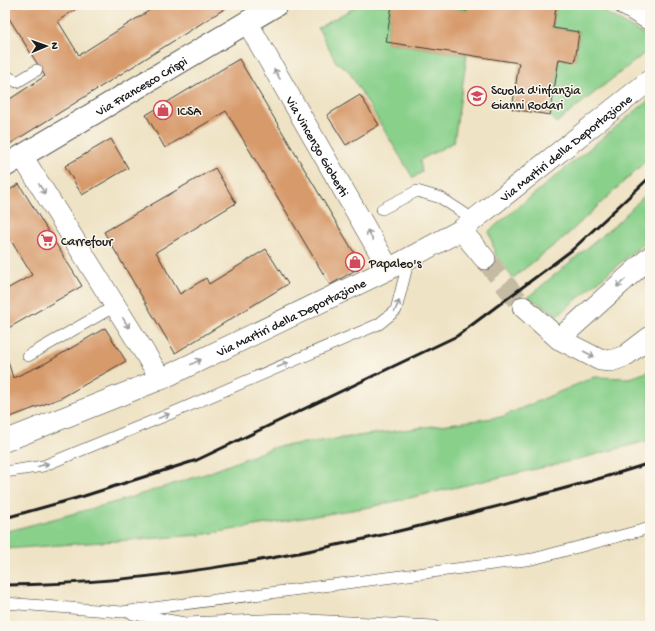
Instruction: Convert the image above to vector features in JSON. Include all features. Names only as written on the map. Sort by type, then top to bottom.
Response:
[{"type":"street","name":"Via Francesco Crispi","points":[[13,161],[276,5]]},
{"type":"street","points":[[625,5],[650,20]]},
{"type":"street","name":"Via Vincenzo Gioberti","points":[[247,22],[389,269]]},
{"type":"street","name":"Via Martiri della Deportazione","points":[[5,441],[161,379],[409,259],[467,225],[650,80]]},
{"type":"street","points":[[13,161],[115,306],[161,379]]},
{"type":"street","points":[[467,225],[484,259]]},
{"type":"street","points":[[559,339],[650,257]]},
{"type":"street","points":[[523,307],[559,339],[600,360],[611,361],[625,356],[649,339]]},
{"type":"lane","points":[[5,75],[17,82],[37,70]]},
{"type":"lane","points":[[382,208],[417,191],[441,198],[467,225]]},
{"type":"lane","points":[[5,472],[43,466],[172,413],[379,324],[396,310],[409,259]]},
{"type":"lane","points":[[28,356],[115,306]]},
{"type":"lane","points":[[122,612],[533,559],[650,528]]},
{"type":"lane","points":[[5,603],[122,612],[185,623],[286,618],[434,626]]},
{"type":"green space","points":[[359,5],[392,5],[386,42],[467,55],[454,142],[420,160],[422,172],[413,178],[348,70],[336,62],[318,28]]},
{"type":"green space","points":[[430,5],[468,5],[467,11]]},
{"type":"green space","points":[[542,5],[604,5],[601,10],[650,38],[650,49],[556,123],[550,115],[559,59],[575,61],[579,32],[553,28],[556,7]]},
{"type":"green space","points":[[650,99],[650,157],[568,234],[513,278],[496,256],[489,231]]},
{"type":"green space","points":[[650,190],[650,238],[558,315],[528,297],[615,225]]},
{"type":"green space","points":[[650,371],[650,440],[575,460],[370,507],[200,535],[5,549],[5,532],[116,502],[208,473],[275,447],[501,417],[594,377],[630,378]]},
{"type":"building","points":[[82,5],[58,21],[79,55],[158,5],[229,6],[5,147],[5,92],[10,99],[45,76],[5,12],[5,6]]},
{"type":"building","points":[[392,5],[430,5],[467,11],[468,5],[542,5],[556,7],[553,28],[579,32],[575,62],[559,59],[550,115],[512,109],[519,63],[386,42]]},
{"type":"building","points":[[239,59],[362,266],[330,285],[226,111],[165,148],[146,115]]},
{"type":"building","points":[[360,95],[379,125],[346,145],[327,115]]},
{"type":"building","points":[[111,139],[128,168],[82,195],[65,166]]},
{"type":"building","points":[[215,168],[236,203],[156,252],[180,294],[206,278],[209,284],[266,249],[288,284],[175,353],[104,232]]},
{"type":"building","points":[[19,184],[82,286],[5,330],[5,290],[32,275],[10,239],[5,242],[5,193]]},
{"type":"building","points":[[105,328],[126,361],[61,398],[5,419],[5,351],[13,378],[46,363]]},
{"type":"tunnel","points":[[485,259],[523,307]]},
{"type":"railway","points":[[5,518],[84,496],[197,460],[457,336],[572,250],[650,177]]},
{"type":"railway","points":[[5,585],[124,579],[183,572],[301,552],[417,527],[585,483],[650,463]]},
{"type":"railway","points":[[5,622],[30,626]]},
{"type":"place","name":"Scuola d'infanzia Gianni Rodari","points":[[477,96]]},
{"type":"place","name":"ICSA","points":[[163,110]]},
{"type":"place","name":"Carrefour","points":[[47,240]]},
{"type":"place","name":"Papaleo's","points":[[355,262]]}]
